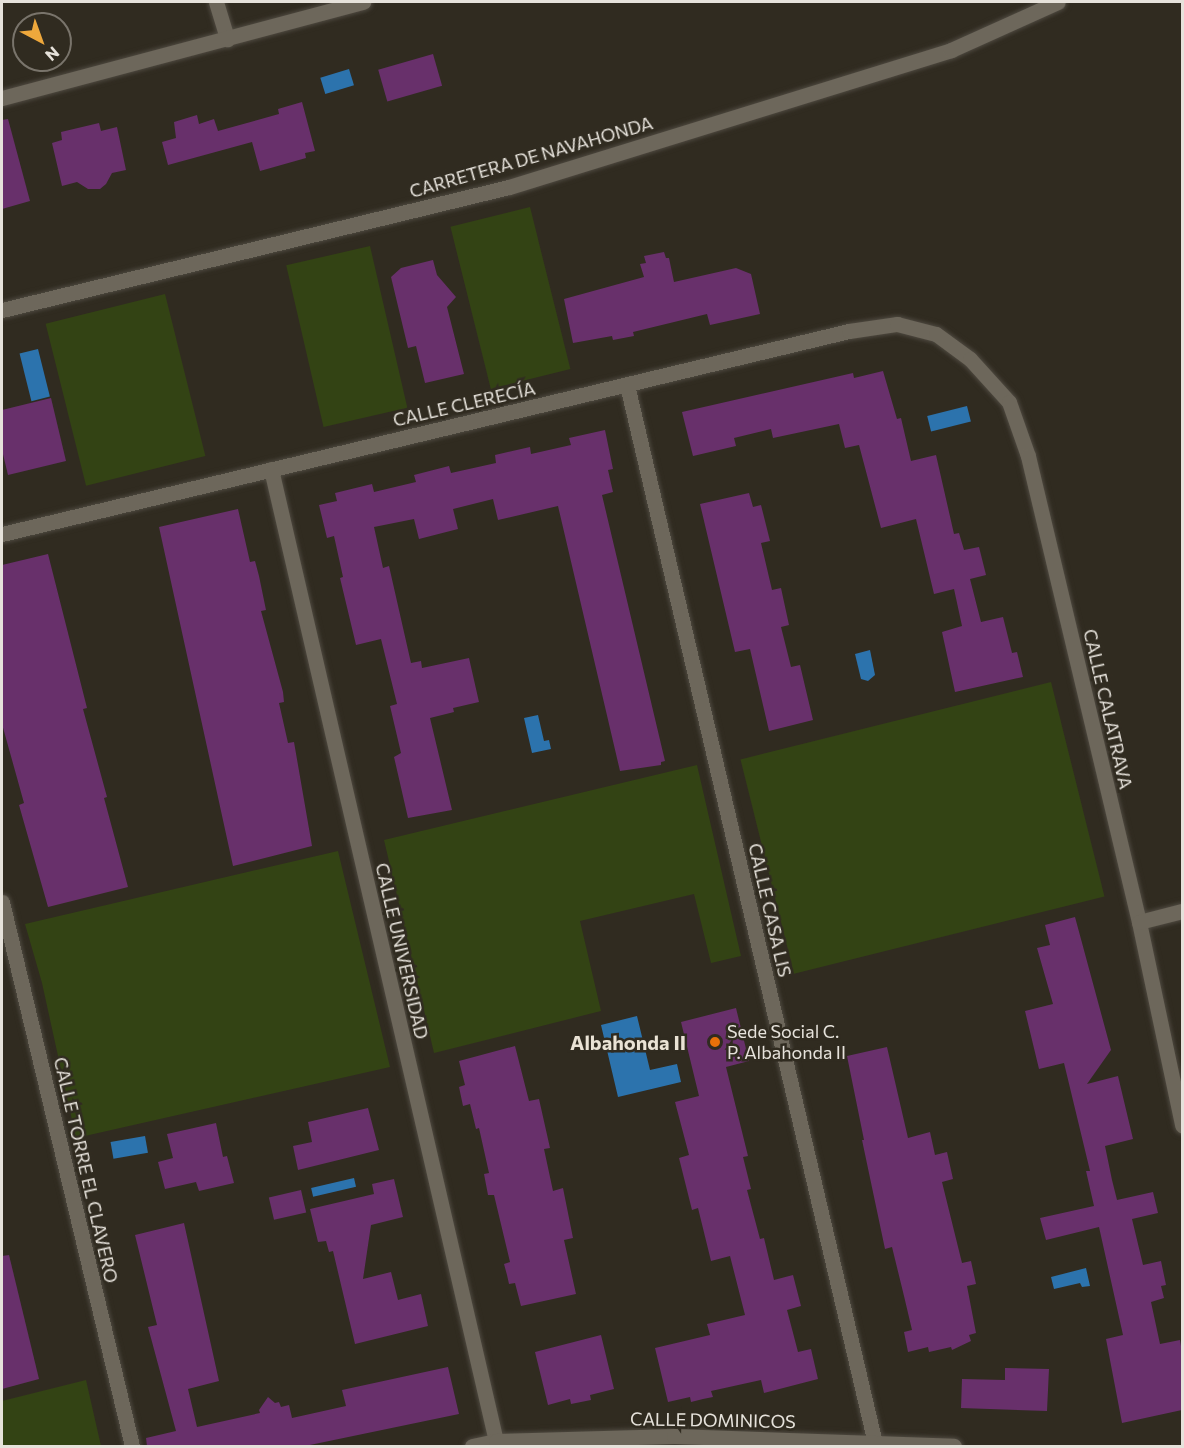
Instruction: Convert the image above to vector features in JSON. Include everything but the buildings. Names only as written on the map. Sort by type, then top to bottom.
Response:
[{"type":"street","points":[[216,2],[226,39]]},
{"type":"street","points":[[2,98],[363,2]]},
{"type":"street","name":"CARRETERA DE NAVAHONDA","points":[[2,310],[509,187],[951,50],[1058,2]]},
{"type":"street","name":"CALLE CLERECÍA","points":[[2,534],[849,331],[897,324],[936,333]]},
{"type":"street","name":"CALLE CALATRAVA","points":[[936,333],[970,359],[1009,402],[1028,456],[1139,922],[1182,1125]]},
{"type":"street","name":"CALLE CASA LIS","points":[[627,385],[875,1443]]},
{"type":"street","name":"CALLE UNIVERSIDAD","points":[[271,470],[496,1441]]},
{"type":"street","name":"CALLE TORRE EL CLAVERO","points":[[2,902],[132,1446]]},
{"type":"street","points":[[1139,922],[1182,911]]},
{"type":"street","name":"CALLE DOMINICOS","points":[[472,1446],[496,1441],[674,1437],[954,1446]]},
{"type":"green space","points":[[530,207],[570,369],[491,389],[450,227]]},
{"type":"green space","points":[[370,246],[407,408],[324,427],[286,265]]},
{"type":"green space","points":[[165,294],[205,456],[86,486],[46,324]]},
{"type":"green space","points":[[1051,682],[1104,896],[794,974],[741,759]]},
{"type":"green space","points":[[697,765],[741,956],[711,963],[694,894],[580,921],[601,1011],[434,1053],[384,840]]},
{"type":"green space","points":[[338,851],[390,1067],[76,1138],[42,983],[25,924]]},
{"type":"green space","points":[[86,1380],[101,1446],[2,1446],[2,1401]]},
{"type":"water","points":[[349,69],[354,85],[325,94],[320,78]]},
{"type":"water","points":[[38,349],[50,397],[31,401],[20,354]]},
{"type":"water","points":[[967,406],[971,422],[931,431],[927,416]]},
{"type":"water","points":[[870,650],[875,675],[868,681],[861,679],[855,654]]},
{"type":"water","points":[[538,715],[544,741],[549,740],[551,749],[532,753],[524,718]]},
{"type":"water","points":[[637,1016],[650,1070],[677,1064],[681,1082],[618,1097],[601,1025]]},
{"type":"water","points":[[145,1136],[148,1153],[113,1159],[111,1142]]},
{"type":"water","points":[[354,1178],[356,1187],[313,1197],[311,1188]]},
{"type":"water","points":[[1086,1268],[1090,1286],[1082,1287],[1080,1283],[1054,1289],[1051,1277]]},
{"type":"place","name":"Sede Social C. P. Albahonda II","points":[[715,1042]]},
{"type":"district","name":"Albahonda II","points":[[628,1042]]}]
